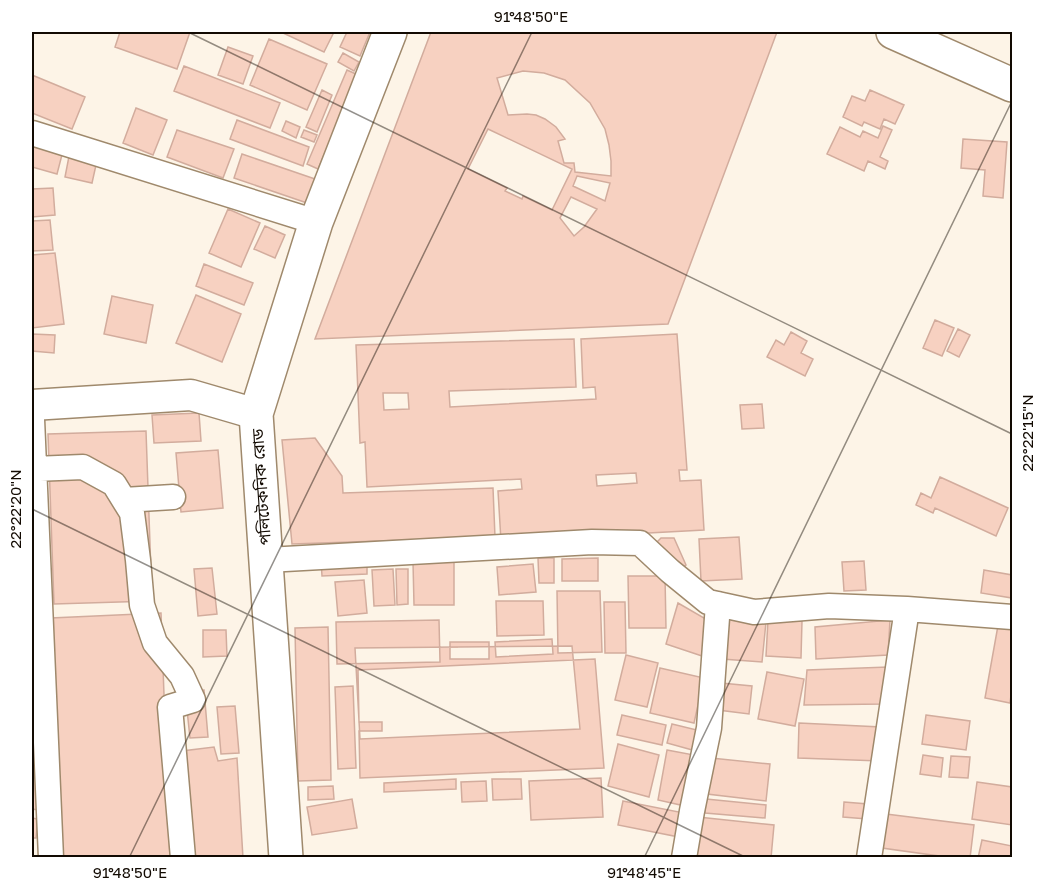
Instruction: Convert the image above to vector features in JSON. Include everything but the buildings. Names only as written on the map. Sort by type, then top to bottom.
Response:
[{"type":"main road","name":"পলিটেকনিক রোড","points":[[286,858],[256,414],[316,222],[390,32]]},
{"type":"main road","points":[[893,32],[1012,85]]},
{"type":"street","points":[[32,133],[316,222]]},
{"type":"street","points":[[32,405],[191,395],[256,414]]},
{"type":"street","points":[[32,419],[51,858]]},
{"type":"street","points":[[34,469],[83,467],[114,484],[132,513],[142,605],[155,643],[182,676],[193,700],[170,707],[183,858]]},
{"type":"street","points":[[124,500],[173,497]]},
{"type":"street","points":[[267,560],[592,542],[640,543],[708,602],[754,612],[829,606],[1012,617]]},
{"type":"street","points":[[684,858],[710,728],[718,604]]},
{"type":"street","points":[[869,858],[907,609]]}]
